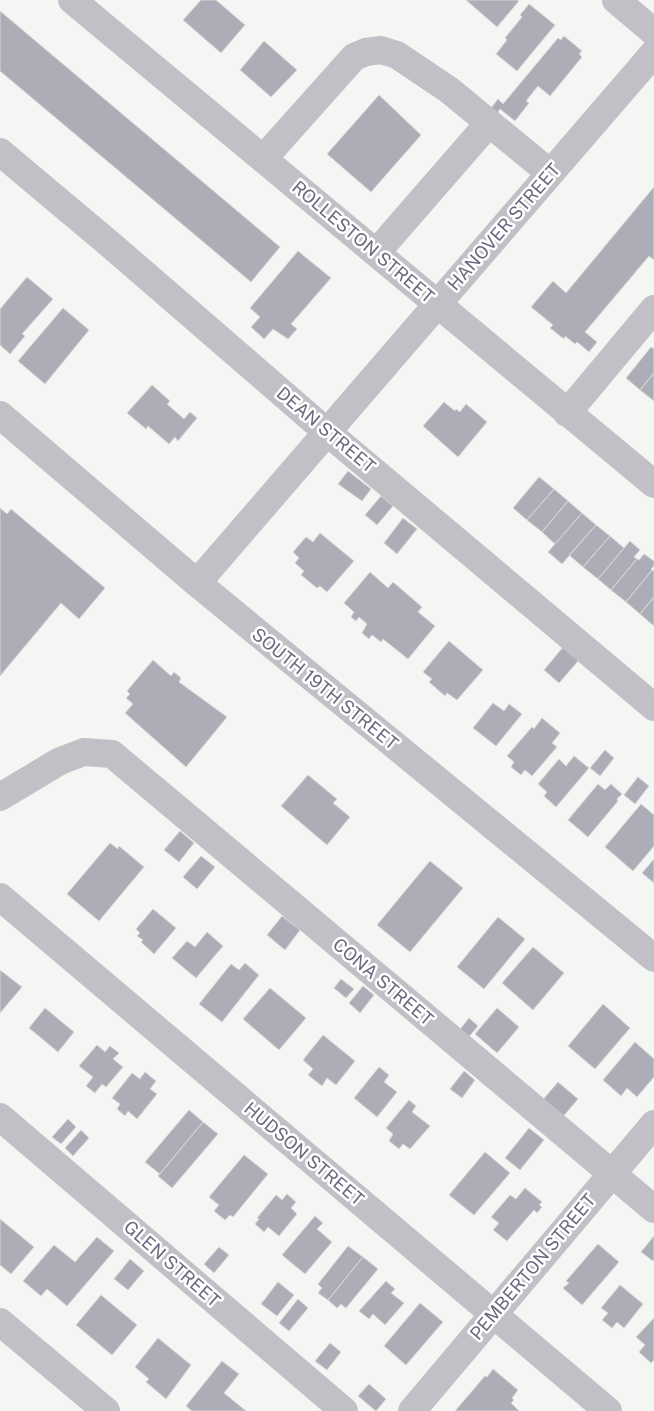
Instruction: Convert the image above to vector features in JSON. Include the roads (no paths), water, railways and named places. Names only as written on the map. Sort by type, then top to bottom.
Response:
[{"type":"street","name":"ROLLESTON STREET","points":[[72,0],[654,484]]},
{"type":"street","points":[[616,0],[654,32]]},
{"type":"street","points":[[264,159],[354,57],[366,52],[381,50],[397,55],[449,90],[550,173]]},
{"type":"street","name":"HANOVER STREET","points":[[197,584],[654,53]]},
{"type":"street","points":[[376,253],[489,123]]},
{"type":"street","name":"DEAN STREET","points":[[0,152],[327,432],[654,707]]},
{"type":"street","points":[[567,413],[654,309]]},
{"type":"street","name":"SOUTH 19TH STREET","points":[[0,415],[197,584],[654,958]]},
{"type":"street","name":"CONA STREET","points":[[0,796],[60,761],[84,752],[112,754],[654,1210]]},
{"type":"street","name":"HUDSON STREET","points":[[0,897],[608,1411]]},
{"type":"street","name":"GLEN STREET","points":[[0,1117],[344,1411]]},
{"type":"street","name":"PEMBERTON STREET","points":[[412,1411],[654,1124]]},
{"type":"street","points":[[0,1322],[106,1411]]}]
